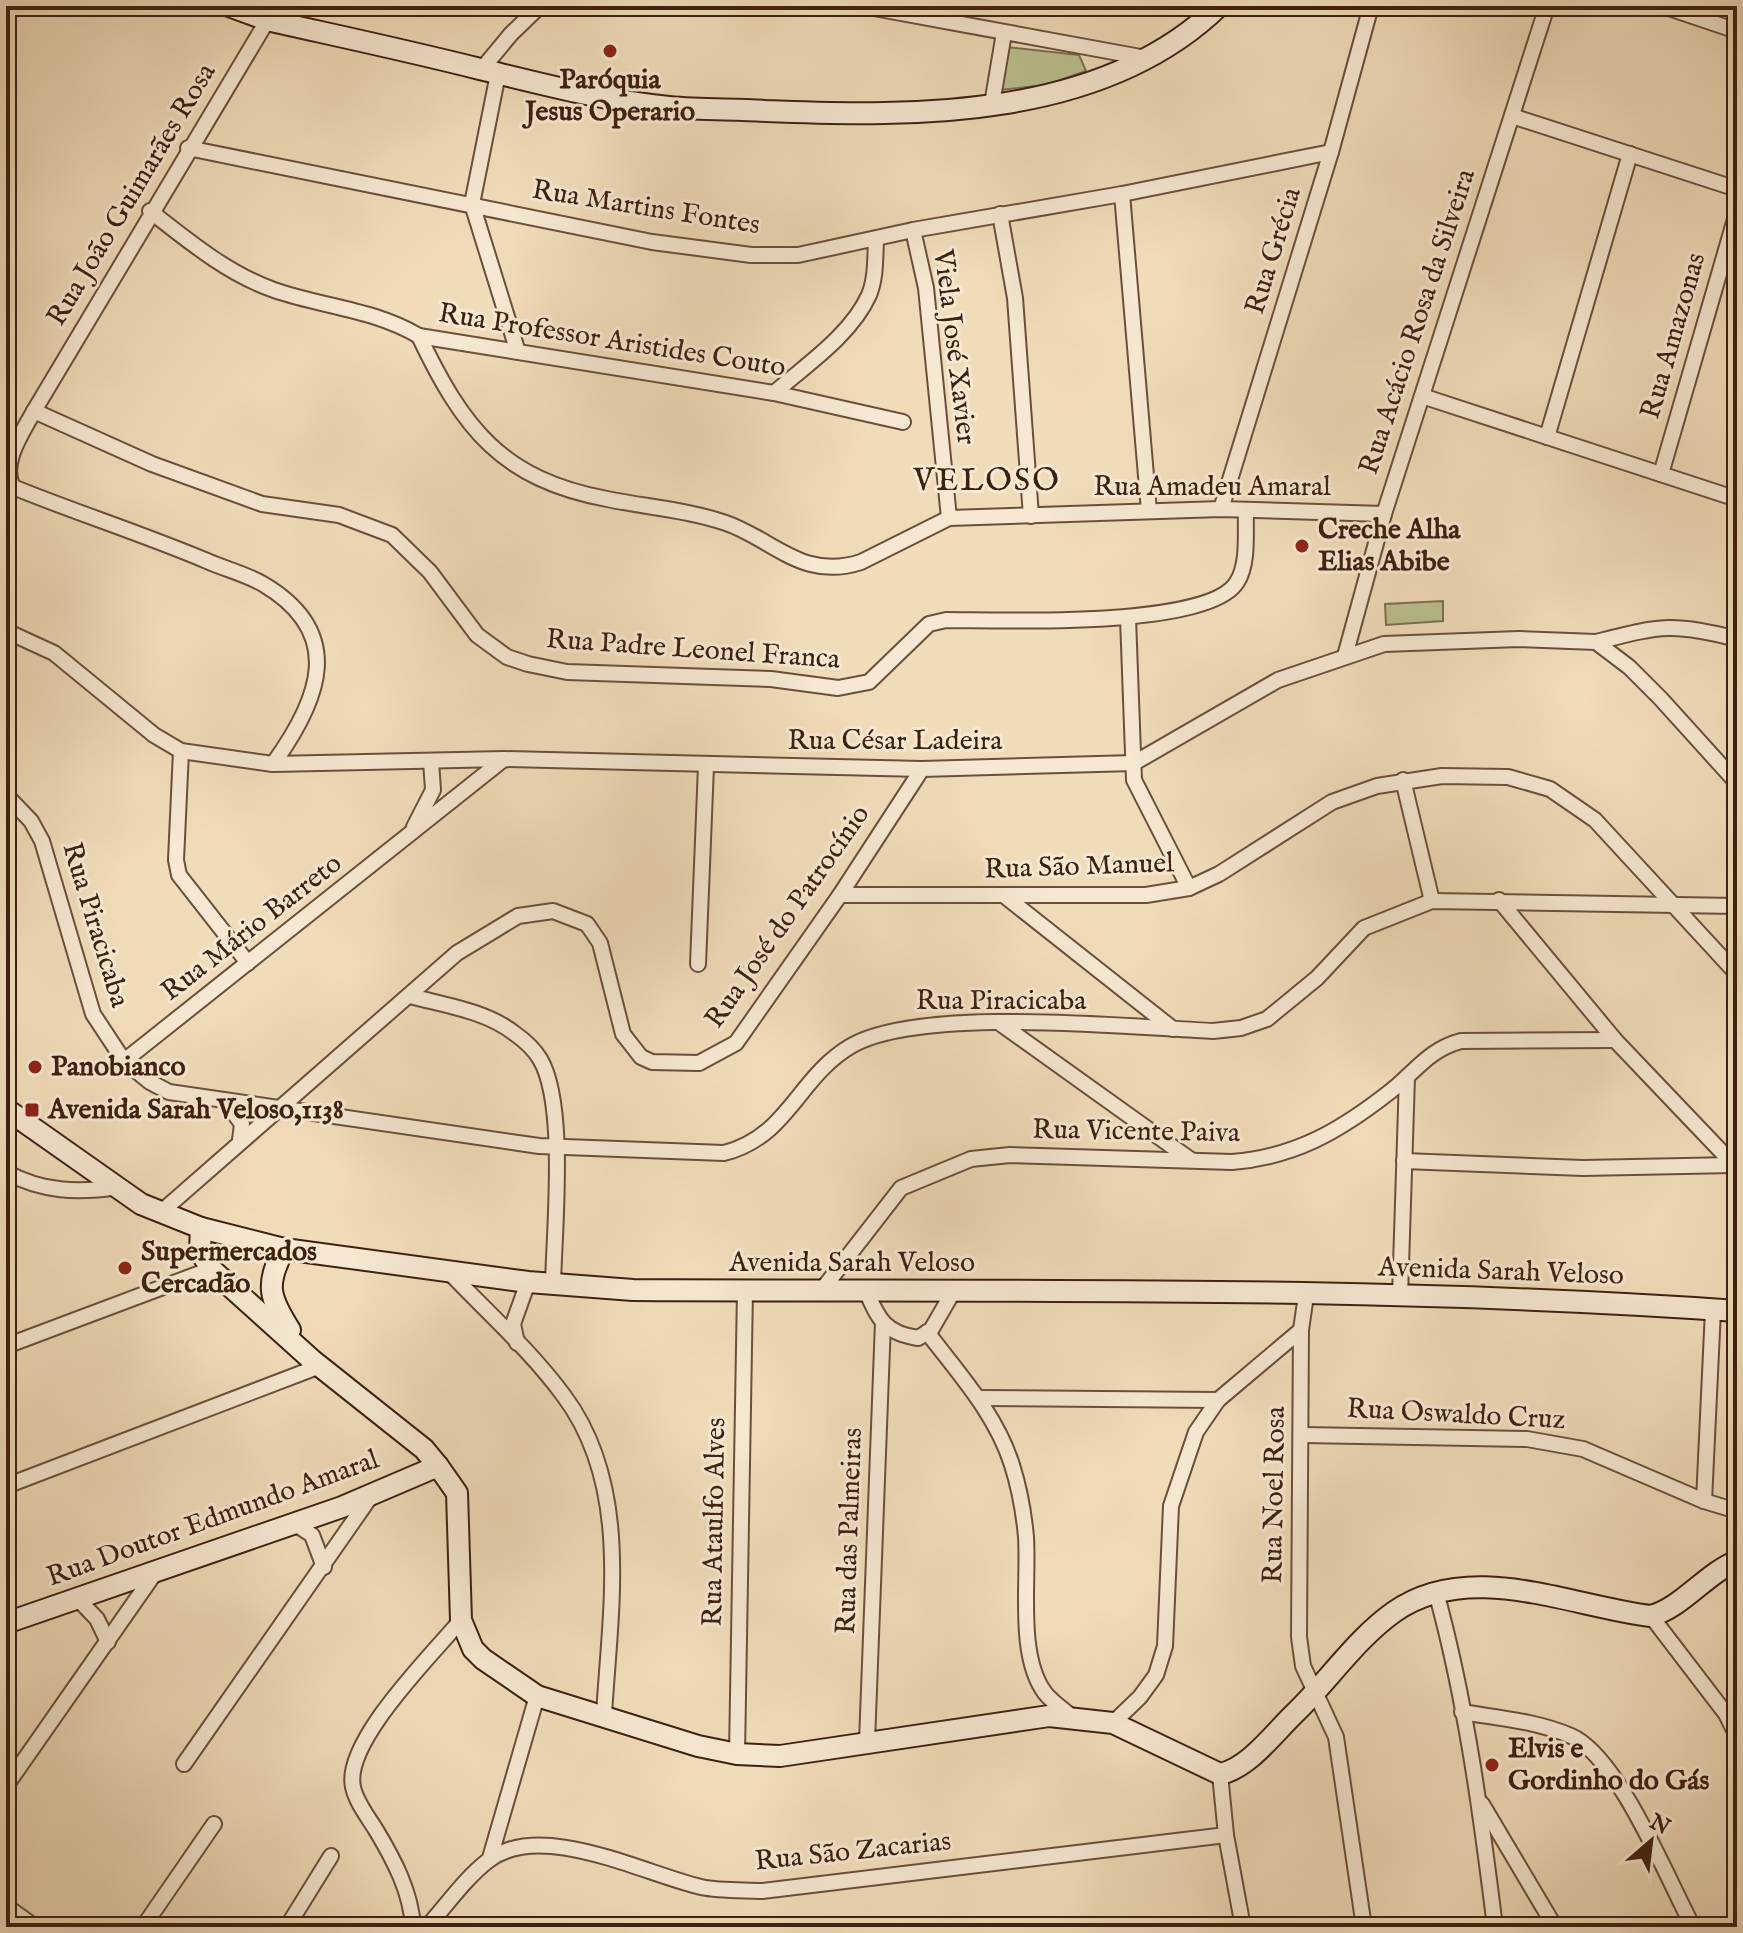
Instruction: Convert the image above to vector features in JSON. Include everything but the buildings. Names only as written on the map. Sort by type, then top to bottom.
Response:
[{"type":"main road","points":[[229,6],[272,13],[490,72],[671,107],[828,113],[921,112],[1049,95],[1147,58],[1182,38],[1219,6]]},
{"type":"main road","name":"Avenida Sarah Veloso","points":[[6,1109],[160,1213],[201,1228],[284,1249],[553,1285],[1400,1297],[1737,1311]]},
{"type":"main road","points":[[201,1228],[200,1251],[216,1274],[320,1366],[424,1449],[457,1493],[461,1620],[473,1649],[537,1696],[698,1746],[737,1754],[780,1756],[1049,1716],[1072,1717],[1113,1723],[1220,1774],[1242,1763],[1393,1613],[1436,1592],[1504,1588],[1651,1616],[1664,1612],[1698,1583],[1737,1561]]},
{"type":"main road","points":[[284,1249],[271,1284],[274,1307],[303,1351]]},
{"type":"main road","points":[[216,1274],[246,1288],[271,1284]]},
{"type":"main road","name":"Rua Doutor Edmundo Amaral","points":[[6,1623],[372,1494],[438,1466]]},
{"type":"street","points":[[517,349],[472,204],[490,72],[511,34],[540,6]]},
{"type":"street","points":[[863,6],[1147,58]]},
{"type":"street","name":"Rua Grécia","points":[[1221,509],[1331,152],[1371,6]]},
{"type":"street","name":"Rua Acácio Rosa da Silveira","points":[[1345,656],[1384,514],[1547,6]]},
{"type":"street","points":[[1663,6],[1737,31]]},
{"type":"street","name":"Rua João Guimarães Rosa","points":[[34,411],[150,211],[272,13]]},
{"type":"street","points":[[992,104],[1004,33]]},
{"type":"street","points":[[1512,116],[1737,189]]},
{"type":"street","name":"Rua Martins Fontes","points":[[188,148],[652,242],[751,255],[798,255],[913,230],[1122,194],[1331,152]]},
{"type":"street","points":[[1547,437],[1630,154]]},
{"type":"street","points":[[1122,194],[1149,511]]},
{"type":"street","name":"Rua Professor Aristides Couto","points":[[150,211],[207,254],[265,286],[376,315],[419,336],[517,349],[612,368],[774,393],[903,422]]},
{"type":"street","name":"Rua Amazonas","points":[[1661,474],[1737,212]]},
{"type":"street","points":[[1000,214],[1015,298],[1031,516]]},
{"type":"street","name":"Viela José Xavier","points":[[913,230],[926,288],[949,518]]},
{"type":"street","points":[[774,393],[823,351],[868,296],[875,274],[876,240]]},
{"type":"street","name":"Rua Amadeu Amaral","points":[[419,336],[446,393],[473,429],[516,465],[562,488],[725,523],[780,554],[834,568],[861,562],[949,518],[1221,509],[1384,514]]},
{"type":"street","points":[[1422,396],[1737,499]]},
{"type":"street","points":[[34,411],[13,452],[9,471],[13,487],[260,582],[303,617],[318,658],[315,685],[299,728],[273,764]]},
{"type":"street","name":"Rua Padre Leonel Franca","points":[[34,411],[152,464],[262,504],[339,515],[392,535],[430,572],[477,635],[499,653],[528,664],[567,672],[771,679],[838,688],[869,682],[929,624],[1128,618],[1219,597],[1238,580],[1244,559],[1246,510]]},
{"type":"street","points":[[1128,618],[1134,780],[1189,888]]},
{"type":"street","name":"Rua César Ladeira","points":[[6,631],[54,653],[154,735],[181,751],[273,764],[504,759],[922,769],[1134,763],[1278,680],[1384,644],[1519,639],[1596,642],[1662,626],[1687,626],[1737,639]]},
{"type":"street","points":[[1596,642],[1629,667],[1737,783]]},
{"type":"street","points":[[181,751],[176,860],[179,875],[248,963]]},
{"type":"street","name":"Rua Mário Barreto","points":[[124,1061],[504,759]]},
{"type":"street","name":"Rua Mário Barreto","points":[[410,835],[433,790],[431,761]]},
{"type":"street","points":[[698,964],[706,766]]},
{"type":"street","name":"Rua José do Patrocínio","points":[[160,1213],[457,953],[518,916],[553,911],[568,914],[587,924],[600,943],[623,1034],[641,1057],[652,1062],[699,1063],[736,1043],[840,895],[922,769]]},
{"type":"street","name":"Rua São Manuel","points":[[840,895],[1146,895],[1189,888],[1219,874],[1332,802],[1403,780],[1508,777],[1550,789],[1595,820],[1737,974]]},
{"type":"street","points":[[1403,780],[1432,901]]},
{"type":"street","name":"Rua Piracicaba","points":[[6,795],[31,821],[42,841],[93,1014],[124,1061],[150,1082],[169,1092],[275,1110],[556,1147],[724,1153],[739,1149],[758,1141],[820,1071],[854,1044],[905,1027],[1001,1023],[1173,1029],[1241,1028],[1267,1019],[1317,978],[1364,928],[1432,901],[1737,906]]},
{"type":"street","points":[[1006,897],[1173,1029]]},
{"type":"street","points":[[1041,925],[1046,897]]},
{"type":"street","points":[[1499,900],[1615,1040],[1735,1166]]},
{"type":"street","points":[[410,996],[482,1016],[512,1031],[531,1047],[547,1078],[556,1147],[553,1285]]},
{"type":"street","points":[[1001,1023],[1191,1160]]},
{"type":"street","name":"Rua Vicente Paiva","points":[[821,1291],[901,1188],[971,1159],[1010,1155],[1232,1162],[1296,1152],[1386,1095],[1434,1050],[1461,1041],[1615,1040]]},
{"type":"street","points":[[1400,1297],[1407,1077]]},
{"type":"street","points":[[224,1101],[242,1124],[240,1140]]},
{"type":"street","points":[[1404,1161],[1583,1168],[1735,1166]]},
{"type":"street","points":[[6,1172],[37,1186],[61,1191],[118,1187]]},
{"type":"street","points":[[447,1271],[565,1397],[584,1431],[604,1482],[612,1551],[604,1715]]},
{"type":"street","points":[[8,1342],[216,1274]]},
{"type":"street","points":[[517,1344],[513,1324],[528,1282]]},
{"type":"street","name":"Rua Ataulfo Alves","points":[[737,1754],[745,1290]]},
{"type":"street","points":[[866,1291],[883,1322],[897,1335],[918,1338],[940,1317],[953,1292]]},
{"type":"street","name":"Rua Noel Rosa","points":[[1306,1295],[1301,1330],[1303,1435],[1299,1637],[1303,1666],[1336,1737],[1364,1927]]},
{"type":"street","points":[[1704,1501],[1713,1310]]},
{"type":"street","name":"Rua das Palmeiras","points":[[867,1742],[883,1322]]},
{"type":"street","points":[[1113,1723],[1140,1697],[1156,1675],[1165,1646],[1171,1506],[1196,1432],[1218,1400],[1301,1330]]},
{"type":"street","points":[[927,1332],[978,1398],[997,1429],[1012,1467],[1026,1536],[1026,1617],[1033,1667],[1045,1692],[1072,1717]]},
{"type":"street","points":[[6,1486],[320,1366]]},
{"type":"street","points":[[978,1398],[1218,1400]]},
{"type":"street","name":"Rua Oswaldo Cruz","points":[[1303,1435],[1527,1439],[1583,1449],[1704,1501],[1737,1511]]},
{"type":"street","points":[[184,1764],[372,1494]]},
{"type":"street","points":[[292,1522],[312,1535],[324,1567]]},
{"type":"street","points":[[6,1786],[158,1568]]},
{"type":"street","points":[[1436,1592],[1455,1661],[1479,1799],[1495,1927]]},
{"type":"street","points":[[76,1597],[97,1619],[108,1642]]},
{"type":"street","points":[[1651,1616],[1716,1701],[1737,1736]]},
{"type":"street","points":[[413,1927],[402,1879],[358,1801],[352,1773],[360,1750],[381,1716],[461,1620]]},
{"type":"street","points":[[427,1927],[490,1858],[537,1696]]},
{"type":"street","points":[[1462,1712],[1535,1724],[1574,1737],[1599,1755],[1653,1847],[1693,1927]]},
{"type":"street","points":[[1220,1774],[1226,1835],[1243,1927]]},
{"type":"street","points":[[1479,1799],[1555,1927]]},
{"type":"street","points":[[143,1927],[214,1824]]},
{"type":"street","name":"Rua São Zacarias","points":[[490,1858],[521,1849],[554,1845],[576,1847],[656,1876],[706,1888],[762,1891],[1226,1835]]},
{"type":"street","points":[[287,1927],[331,1856]]},
{"type":"street","points":[[6,1906],[35,1927]]},
{"type":"green space","points":[[1007,47],[1079,55],[1086,71],[1046,85],[999,90]]},
{"type":"green space","points":[[1443,601],[1443,621],[1386,625],[1385,604]]},
{"type":"place","name":"Paróquia Jesus Operario","points":[[610,51]]},
{"type":"place","name":"Creche Alha Elias Abibe","points":[[1302,546]]},
{"type":"place","name":"Panobianco","points":[[35,1067]]},
{"type":"place","name":"Avenida Sarah Veloso,1138","points":[[32,1110]]},
{"type":"place","name":"Supermercados Cercadão","points":[[125,1268]]},
{"type":"place","name":"Elvis e Gordinho do Gás","points":[[1492,1765]]},
{"type":"district","name":"VELOSO","points":[[987,481]]}]
